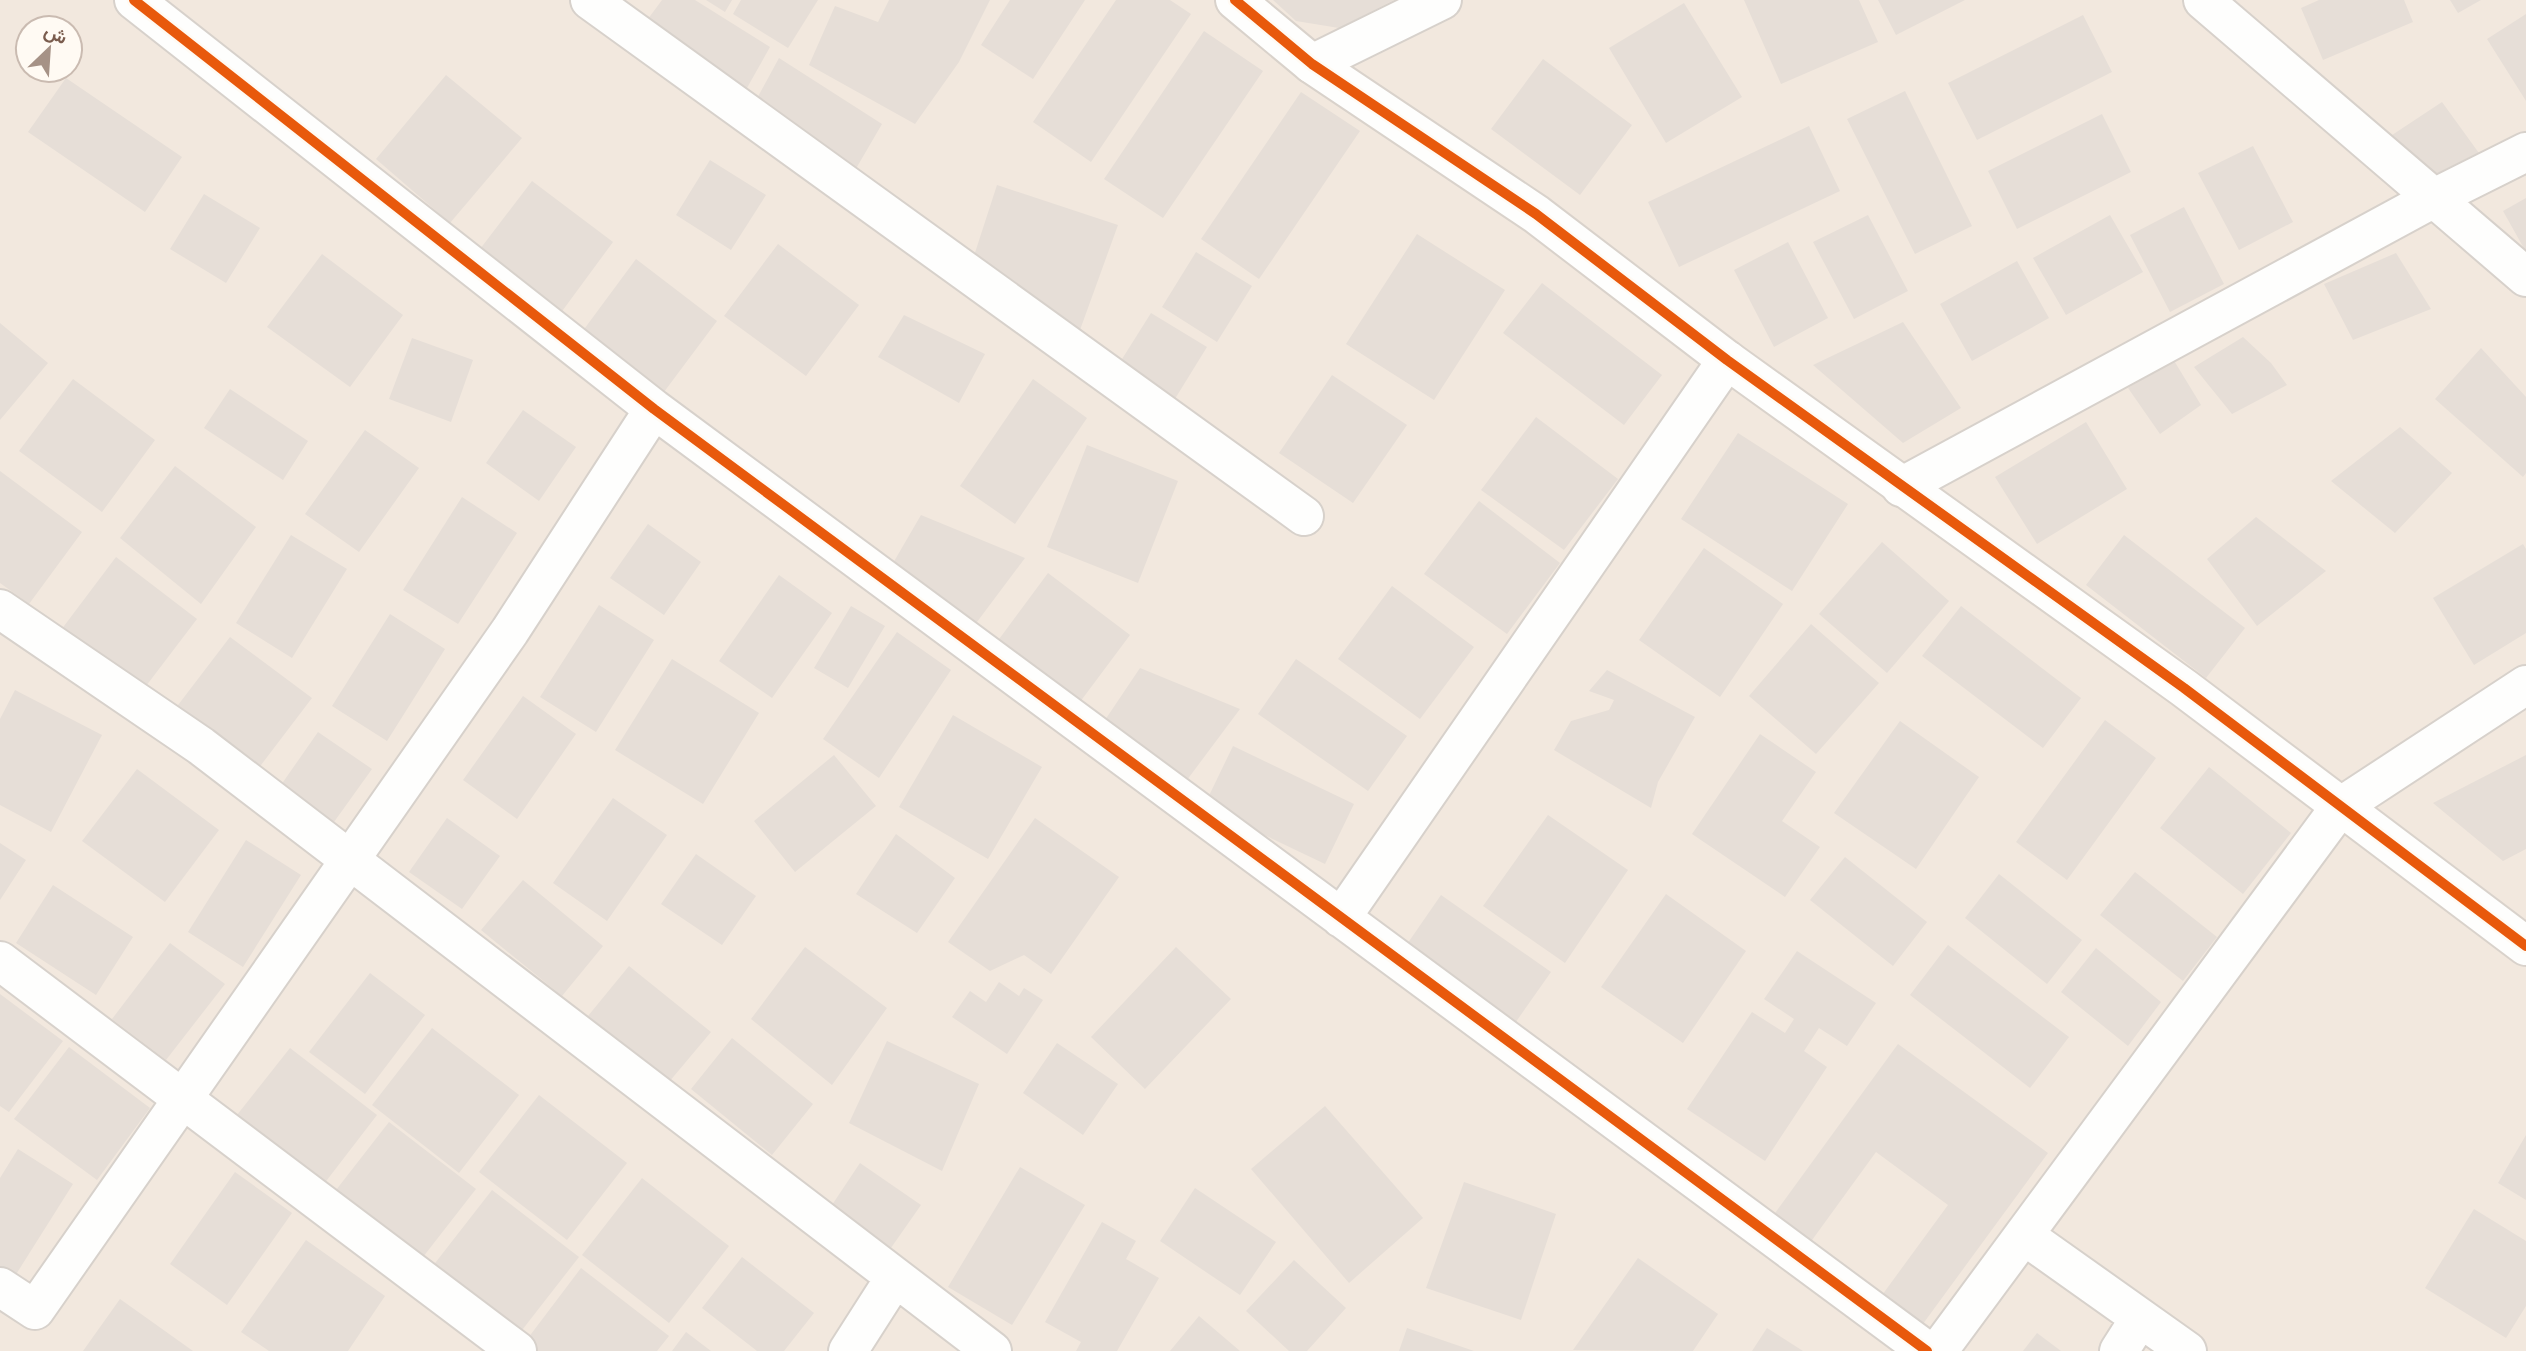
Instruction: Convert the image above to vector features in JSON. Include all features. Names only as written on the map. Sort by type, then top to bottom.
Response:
[{"type":"street","points":[[134,0],[653,410],[1927,1351]]},
{"type":"street","points":[[590,0],[1304,516]]},
{"type":"street","points":[[1235,0],[1312,64],[1536,214],[1727,360],[2184,688],[2526,946]]},
{"type":"street","points":[[1312,64],[1442,0]]},
{"type":"street","points":[[2203,0],[2526,277]]},
{"type":"street","points":[[1901,487],[2434,198],[2526,152]]},
{"type":"street","points":[[1341,918],[1727,360]]},
{"type":"street","points":[[0,1287],[35,1310],[510,631],[653,410]]},
{"type":"street","points":[[0,609],[201,747],[894,1279],[992,1351]]},
{"type":"street","points":[[1938,1351],[2340,807],[2526,685]]},
{"type":"street","points":[[0,961],[517,1351]]},
{"type":"street","points":[[2025,1236],[2186,1351]]},
{"type":"street","points":[[848,1351],[894,1279]]},
{"type":"street","points":[[2119,1351],[2140,1318]]},
{"type":"shaded area","points":[[0,0],[2526,0],[2526,1351],[0,1351]]},
{"type":"building","points":[[662,0],[695,0],[770,47],[743,95],[642,27]]},
{"type":"building","points":[[706,0],[732,0],[725,12]]},
{"type":"building","points":[[741,0],[818,0],[788,48],[733,14]]},
{"type":"building","points":[[889,0],[990,0],[959,62],[915,124],[809,65],[835,6],[878,22]]},
{"type":"building","points":[[1010,0],[1085,0],[1033,79],[981,45]]},
{"type":"building","points":[[1116,0],[1170,0],[1191,14],[1091,162],[1033,122]]},
{"type":"building","points":[[1273,0],[1394,0],[1339,28],[1296,21]]},
{"type":"building","points":[[1744,0],[1859,0],[1878,42],[1781,84]]},
{"type":"building","points":[[1878,0],[1965,0],[1896,35]]},
{"type":"building","points":[[2319,0],[2404,0],[2413,22],[2323,60],[2301,8]]},
{"type":"building","points":[[2450,0],[2481,0],[2458,13]]},
{"type":"building","points":[[1684,3],[1742,97],[1666,143],[1609,48]]},
{"type":"building","points":[[2526,14],[2526,101],[2487,39]]},
{"type":"building","points":[[2083,15],[2112,72],[1977,140],[1948,83]]},
{"type":"building","points":[[1204,31],[1263,71],[1163,218],[1104,179]]},
{"type":"building","points":[[779,58],[882,124],[854,172],[754,104]]},
{"type":"building","points":[[1543,59],[1632,125],[1580,195],[1491,129]]},
{"type":"building","points":[[446,75],[522,138],[450,223],[376,159]]},
{"type":"building","points":[[62,84],[75,84],[182,157],[145,212],[28,132]]},
{"type":"building","points":[[1905,91],[1972,226],[1915,254],[1847,119]]},
{"type":"building","points":[[1301,92],[1360,131],[1259,279],[1201,239]]},
{"type":"building","points":[[2442,102],[2484,160],[2436,187],[2380,143]]},
{"type":"building","points":[[2102,114],[2131,172],[2017,229],[1988,171]]},
{"type":"building","points":[[1809,126],[1840,191],[1679,267],[1648,202]]},
{"type":"building","points":[[2253,146],[2293,222],[2239,250],[2198,173]]},
{"type":"building","points":[[710,160],[766,195],[731,250],[676,215]]},
{"type":"building","points":[[532,181],[613,242],[560,314],[477,253]]},
{"type":"building","points":[[997,185],[1118,225],[1076,341],[971,265]]},
{"type":"building","points":[[204,194],[260,228],[226,283],[170,249]]},
{"type":"building","points":[[2526,198],[2526,252],[2503,211]]},
{"type":"building","points":[[2184,207],[2224,284],[2170,312],[2130,235]]},
{"type":"building","points":[[1868,215],[1908,291],[1854,319],[1813,242]]},
{"type":"building","points":[[2110,215],[2143,272],[2066,315],[2033,258]]},
{"type":"building","points":[[1417,234],[1505,290],[1434,400],[1346,344]]},
{"type":"building","points":[[1788,242],[1828,318],[1774,347],[1734,270]]},
{"type":"building","points":[[778,244],[859,305],[806,376],[724,316]]},
{"type":"building","points":[[1196,252],[1252,286],[1217,342],[1162,307]]},
{"type":"building","points":[[2396,253],[2431,309],[2353,340],[2324,284]]},
{"type":"building","points":[[322,254],[403,315],[350,387],[267,327]]},
{"type":"building","points":[[636,259],[717,321],[664,392],[582,332]]},
{"type":"building","points":[[2017,261],[2049,318],[1972,361],[1940,304]]},
{"type":"building","points":[[1542,283],[1662,375],[1624,425],[1503,333]]},
{"type":"building","points":[[1151,313],[1207,347],[1173,402],[1117,367]]},
{"type":"building","points":[[904,315],[985,354],[959,403],[878,357]]},
{"type":"building","points":[[1903,322],[1961,408],[1903,443],[1813,365]]},
{"type":"building","points":[[0,323],[48,363],[0,420]]},
{"type":"building","points":[[2243,337],[2271,363],[2287,385],[2232,414],[2194,367]]},
{"type":"building","points":[[412,338],[473,360],[451,422],[389,399]]},
{"type":"building","points":[[2481,348],[2526,397],[2526,473],[2523,477],[2435,399]]},
{"type":"building","points":[[2173,359],[2201,405],[2160,434],[2128,388]]},
{"type":"building","points":[[1332,375],[1407,425],[1353,503],[1279,453]]},
{"type":"building","points":[[73,379],[155,440],[102,512],[19,451]]},
{"type":"building","points":[[1033,379],[1087,418],[1015,524],[960,486]]},
{"type":"building","points":[[230,389],[308,441],[283,480],[204,428]]},
{"type":"building","points":[[523,410],[576,447],[539,501],[486,463]]},
{"type":"building","points":[[1536,417],[1618,479],[1564,550],[1481,490]]},
{"type":"building","points":[[2086,422],[2127,489],[2037,544],[1995,477]]},
{"type":"building","points":[[2400,427],[2452,473],[2395,533],[2331,481]]},
{"type":"building","points":[[365,430],[419,468],[359,552],[305,514]]},
{"type":"building","points":[[1738,433],[1848,504],[1792,591],[1681,519]]},
{"type":"building","points":[[1087,445],[1178,481],[1138,583],[1047,547]]},
{"type":"building","points":[[175,466],[256,527],[201,604],[120,538]]},
{"type":"building","points":[[0,471],[82,532],[29,604],[0,583]]},
{"type":"building","points":[[462,497],[517,533],[458,624],[403,590]]},
{"type":"building","points":[[1479,501],[1560,563],[1507,634],[1424,574]]},
{"type":"building","points":[[921,515],[1025,558],[971,630],[889,570]]},
{"type":"building","points":[[2256,517],[2326,571],[2257,626],[2207,559]]},
{"type":"building","points":[[648,524],[701,562],[664,615],[610,578]]},
{"type":"building","points":[[291,535],[347,569],[292,658],[236,623]]},
{"type":"building","points":[[2124,535],[2245,628],[2206,678],[2086,585]]},
{"type":"building","points":[[1882,542],[1949,601],[1887,673],[1819,614]]},
{"type":"building","points":[[2523,544],[2526,549],[2526,633],[2474,665],[2433,598]]},
{"type":"building","points":[[1704,548],[1783,604],[1720,697],[1639,640]]},
{"type":"building","points":[[116,557],[197,619],[143,690],[61,630]]},
{"type":"building","points":[[1048,573],[1130,635],[1077,706],[994,646]]},
{"type":"building","points":[[779,575],[832,613],[772,698],[719,661]]},
{"type":"building","points":[[1392,586],[1474,647],[1420,719],[1338,659]]},
{"type":"building","points":[[599,605],[654,640],[596,732],[540,697]]},
{"type":"building","points":[[851,606],[885,626],[848,688],[814,668]]},
{"type":"building","points":[[1961,606],[2081,698],[2043,748],[1922,656]]},
{"type":"building","points":[[390,614],[445,649],[387,741],[332,706]]},
{"type":"building","points":[[1811,624],[1879,683],[1816,754],[1749,696]]},
{"type":"building","points":[[897,632],[951,670],[879,778],[823,739]]},
{"type":"building","points":[[230,637],[312,698],[258,769],[175,709]]},
{"type":"building","points":[[672,659],[759,713],[703,804],[615,750]]},
{"type":"building","points":[[1296,659],[1407,736],[1368,791],[1258,714]]},
{"type":"building","points":[[1140,668],[1240,709],[1187,780],[1105,720]]},
{"type":"building","points":[[1607,670],[1695,717],[1658,782],[1651,808],[1554,750],[1571,721],[1609,710],[1614,700],[1589,691]]},
{"type":"building","points":[[15,690],[102,735],[51,832],[0,805],[0,719]]},
{"type":"building","points":[[523,696],[576,734],[517,819],[463,780]]},
{"type":"building","points":[[953,715],[1042,767],[988,859],[899,807]]},
{"type":"building","points":[[2105,720],[2156,758],[2067,880],[2016,842]]},
{"type":"building","points":[[1900,721],[1979,777],[1916,869],[1834,813]]},
{"type":"building","points":[[318,732],[372,769],[334,822],[281,785]]},
{"type":"building","points":[[1760,734],[1816,772],[1782,821],[1820,847],[1785,897],[1692,834]]},
{"type":"building","points":[[1233,746],[1354,804],[1325,864],[1204,806]]},
{"type":"building","points":[[834,755],[876,806],[795,872],[754,821]]},
{"type":"building","points":[[2526,755],[2526,849],[2503,861],[2433,803]]},
{"type":"building","points":[[2209,767],[2291,833],[2243,894],[2160,828]]},
{"type":"building","points":[[137,769],[219,830],[165,902],[82,841]]},
{"type":"building","points":[[613,798],[667,835],[607,921],[553,883]]},
{"type":"building","points":[[1548,815],[1628,870],[1565,963],[1483,906]]},
{"type":"building","points":[[447,818],[500,856],[462,909],[409,872]]},
{"type":"building","points":[[1035,818],[1119,877],[1051,974],[1024,955],[990,971],[948,942]]},
{"type":"building","points":[[896,834],[955,878],[917,933],[856,894]]},
{"type":"building","points":[[246,840],[301,875],[243,967],[188,932]]},
{"type":"building","points":[[0,843],[26,860],[0,900]]},
{"type":"building","points":[[696,854],[756,896],[722,945],[661,904]]},
{"type":"building","points":[[1845,857],[1927,922],[1893,966],[1810,900]]},
{"type":"building","points":[[2135,872],[2217,937],[2183,981],[2100,915]]},
{"type":"building","points":[[1999,874],[2082,940],[2047,984],[1965,918]]},
{"type":"building","points":[[523,880],[603,946],[562,996],[481,930]]},
{"type":"building","points":[[53,885],[133,937],[96,995],[16,943]]},
{"type":"building","points":[[1666,894],[1746,951],[1683,1043],[1601,987]]},
{"type":"building","points":[[1441,895],[1551,972],[1513,1026],[1403,950]]},
{"type":"building","points":[[170,943],[225,984],[166,1060],[112,1019]]},
{"type":"building","points":[[1948,945],[2069,1037],[2030,1088],[1910,995]]},
{"type":"building","points":[[805,947],[887,1008],[832,1085],[751,1019]]},
{"type":"building","points":[[1176,947],[1231,999],[1145,1089],[1091,1037]]},
{"type":"building","points":[[2096,948],[2161,1002],[2128,1046],[2061,992]]},
{"type":"building","points":[[1797,951],[1876,1003],[1847,1046],[1819,1028],[1804,1051],[1827,1067],[1765,1161],[1687,1109],[1752,1012],[1785,1033],[1794,1019],[1764,999]]},
{"type":"building","points":[[629,966],[711,1032],[669,1082],[588,1016]]},
{"type":"building","points":[[370,973],[425,1015],[365,1094],[309,1052]]},
{"type":"building","points":[[999,982],[1019,996],[1024,988],[1043,1000],[1007,1054],[952,1017],[970,991],[986,1002]]},
{"type":"building","points":[[0,994],[63,1041],[9,1112],[0,1106]]},
{"type":"building","points":[[432,1028],[519,1095],[459,1173],[372,1105]]},
{"type":"building","points":[[732,1038],[813,1104],[772,1155],[691,1089]]},
{"type":"building","points":[[887,1041],[979,1084],[942,1171],[849,1123]]},
{"type":"building","points":[[1057,1043],[1118,1084],[1083,1135],[1023,1093]]},
{"type":"building","points":[[1898,1044],[2048,1153],[1917,1332],[1877,1302],[1948,1205],[1876,1152],[1807,1247],[1770,1220]]},
{"type":"building","points":[[69,1047],[150,1108],[97,1180],[14,1119]]},
{"type":"building","points":[[290,1048],[377,1115],[317,1193],[229,1125]]},
{"type":"building","points":[[539,1095],[627,1163],[567,1240],[479,1172]]},
{"type":"building","points":[[1325,1106],[1423,1218],[1349,1283],[1251,1169]]},
{"type":"building","points":[[389,1122],[476,1189],[416,1266],[329,1199]]},
{"type":"building","points":[[2526,1135],[2526,1200],[2498,1183]]},
{"type":"building","points":[[18,1149],[73,1184],[15,1276],[0,1267],[0,1178]]},
{"type":"building","points":[[860,1163],[921,1205],[886,1255],[826,1214]]},
{"type":"building","points":[[1020,1167],[1085,1205],[1012,1325],[948,1287]]},
{"type":"building","points":[[235,1172],[292,1213],[227,1305],[170,1264]]},
{"type":"building","points":[[642,1178],[729,1246],[669,1323],[582,1255]]},
{"type":"building","points":[[1464,1182],[1556,1214],[1521,1320],[1426,1288]]},
{"type":"building","points":[[1195,1188],[1276,1242],[1240,1295],[1160,1241]]},
{"type":"building","points":[[492,1190],[579,1257],[519,1334],[432,1267]]},
{"type":"building","points":[[2474,1209],[2526,1241],[2526,1306],[2506,1338],[2425,1288]]},
{"type":"building","points":[[1102,1222],[1136,1241],[1126,1259],[1159,1278],[1117,1351],[1076,1351],[1081,1342],[1045,1322]]},
{"type":"building","points":[[306,1240],[385,1296],[348,1351],[269,1351],[241,1332]]},
{"type":"building","points":[[742,1257],[814,1313],[784,1351],[757,1351],[702,1308]]},
{"type":"building","points":[[1638,1258],[1718,1314],[1693,1351],[1573,1350]]},
{"type":"building","points":[[1294,1260],[1346,1308],[1307,1351],[1289,1351],[1246,1311]]},
{"type":"building","points":[[581,1268],[669,1336],[657,1351],[529,1351],[522,1346]]},
{"type":"building","points":[[120,1299],[193,1351],[83,1351]]},
{"type":"building","points":[[1199,1316],[1240,1351],[1170,1351]]},
{"type":"building","points":[[1407,1328],[1474,1351],[1399,1351]]},
{"type":"building","points":[[1767,1328],[1803,1351],[1752,1351]]},
{"type":"building","points":[[686,1332],[711,1351],[672,1351]]},
{"type":"building","points":[[2037,1333],[2061,1351],[2023,1351]]},
{"type":"cycle path","points":[[134,0],[654,409],[1927,1351]]},
{"type":"cycle path","points":[[1235,0],[1312,64],[1536,214],[1727,360],[2184,688],[2526,946]]}]
